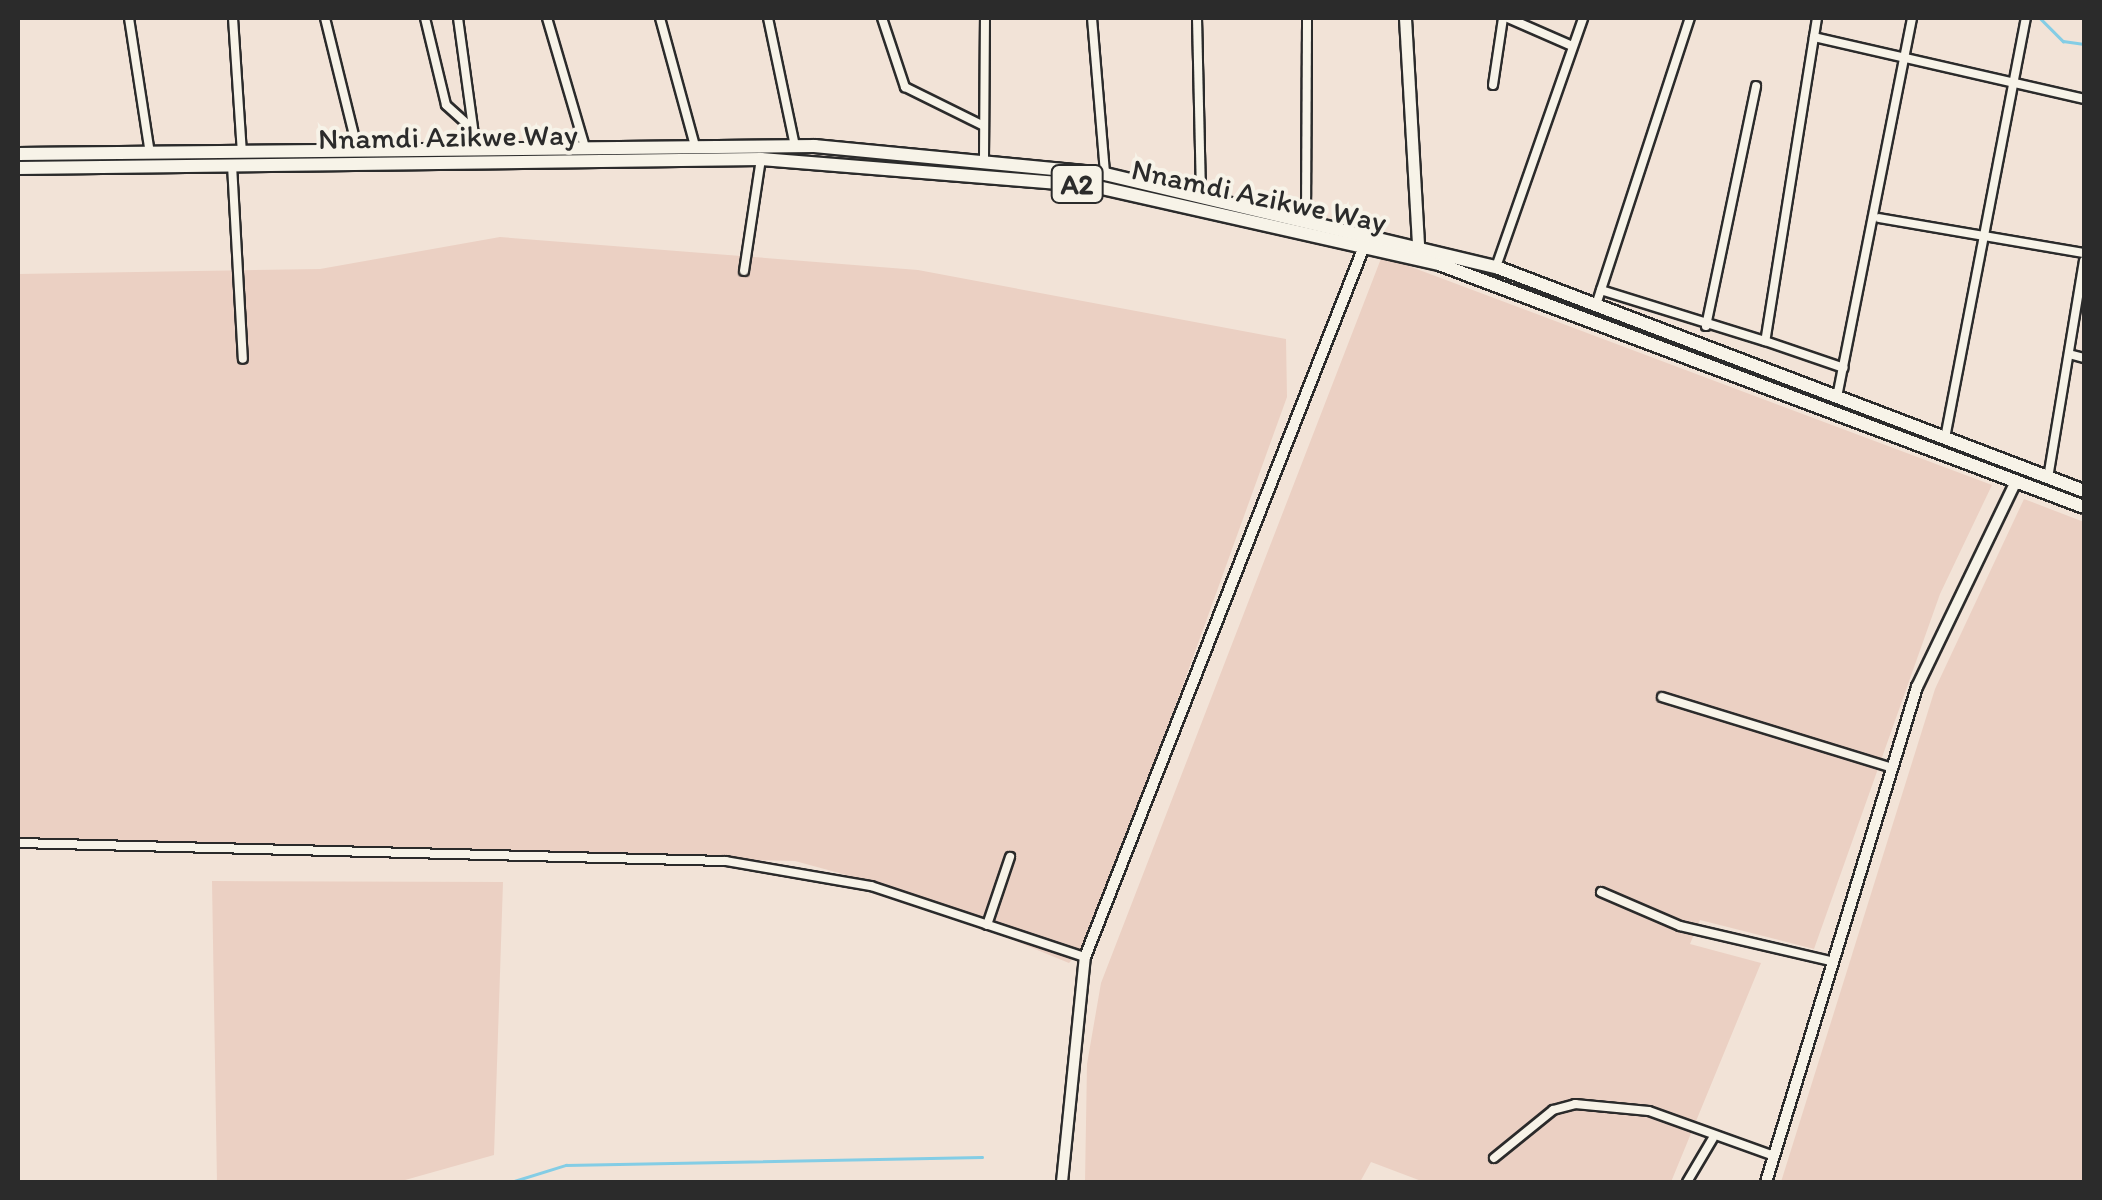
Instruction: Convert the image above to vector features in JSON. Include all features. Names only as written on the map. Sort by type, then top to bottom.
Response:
[{"type":"highway","name":"Nnamdi Azikwe Way","points":[[18,154],[794,146],[984,158],[1105,174],[1306,215],[1496,267],[2084,492]]},
{"type":"highway","name":"Nnamdi Azikwe Way","points":[[18,168],[761,159],[1093,186],[1365,244],[1531,294],[2084,507]]},
{"type":"main road","points":[[1405,18],[1418,244]]},
{"type":"street","points":[[129,18],[150,153]]},
{"type":"street","points":[[233,18],[242,152]]},
{"type":"street","points":[[325,18],[358,151]]},
{"type":"street","points":[[425,18],[446,105],[473,128]]},
{"type":"street","points":[[458,18],[476,149]]},
{"type":"street","points":[[547,18],[585,148]]},
{"type":"street","points":[[660,18],[695,146]]},
{"type":"street","points":[[768,18],[794,146]]},
{"type":"street","points":[[882,18],[905,87],[984,126]]},
{"type":"street","points":[[984,158],[985,18]]},
{"type":"street","points":[[1092,18],[1105,174]]},
{"type":"street","points":[[1197,18],[1201,193]]},
{"type":"street","points":[[1306,215],[1307,18]]},
{"type":"street","points":[[1493,86],[1506,18],[1572,46]]},
{"type":"street","points":[[1496,267],[1583,18]]},
{"type":"street","points":[[1596,305],[1690,18]]},
{"type":"street","points":[[1765,342],[1817,18]]},
{"type":"street","points":[[1837,397],[1879,218],[1912,18]]},
{"type":"street","points":[[1945,438],[1988,230],[2006,86],[2026,18]]},
{"type":"street","points":[[1814,36],[2006,86],[2084,99]]},
{"type":"street","points":[[1706,326],[1756,86]]},
{"type":"street","points":[[744,272],[761,159]]},
{"type":"street","points":[[232,165],[243,359]]},
{"type":"street","points":[[1879,218],[1988,230],[2084,253]]},
{"type":"street","points":[[1062,1182],[1085,958],[1365,244]]},
{"type":"street","points":[[2048,478],[2084,261]]},
{"type":"street","points":[[1601,290],[1844,368]]},
{"type":"street","points":[[2068,354],[2084,358]]},
{"type":"street","points":[[1766,1182],[1917,688],[2016,481]]},
{"type":"street","points":[[1662,697],[1890,767]]},
{"type":"street","points":[[18,843],[726,861],[872,886],[1085,958]]},
{"type":"street","points":[[988,925],[1010,857]]},
{"type":"street","points":[[1601,892],[1680,926],[1831,960]]},
{"type":"street","points":[[1494,1158],[1553,1110],[1575,1104],[1650,1112],[1713,1138],[1774,1156]]},
{"type":"street","points":[[1687,1182],[1713,1138]]},
{"type":"shaded area","points":[[500,237],[918,270],[1286,339],[1287,397],[1092,937],[1069,963],[872,882],[795,861],[18,843],[18,274],[320,269]]},
{"type":"shaded area","points":[[1382,256],[1992,485],[1940,594],[1814,949],[1700,920],[1690,944],[1761,963],[1671,1182],[1424,1182],[1371,1162],[1360,1182],[1085,1182],[1087,1064],[1101,983]]},
{"type":"shaded area","points":[[2024,499],[2084,522],[2084,1182],[1781,1182],[1935,689]]},
{"type":"shaded area","points":[[212,881],[503,882],[494,1155],[398,1182],[217,1182]]},
{"type":"waterway","points":[[2040,18],[2063,41],[2084,44]]},
{"type":"waterway","points":[[511,1182],[566,1165],[982,1157]]}]
